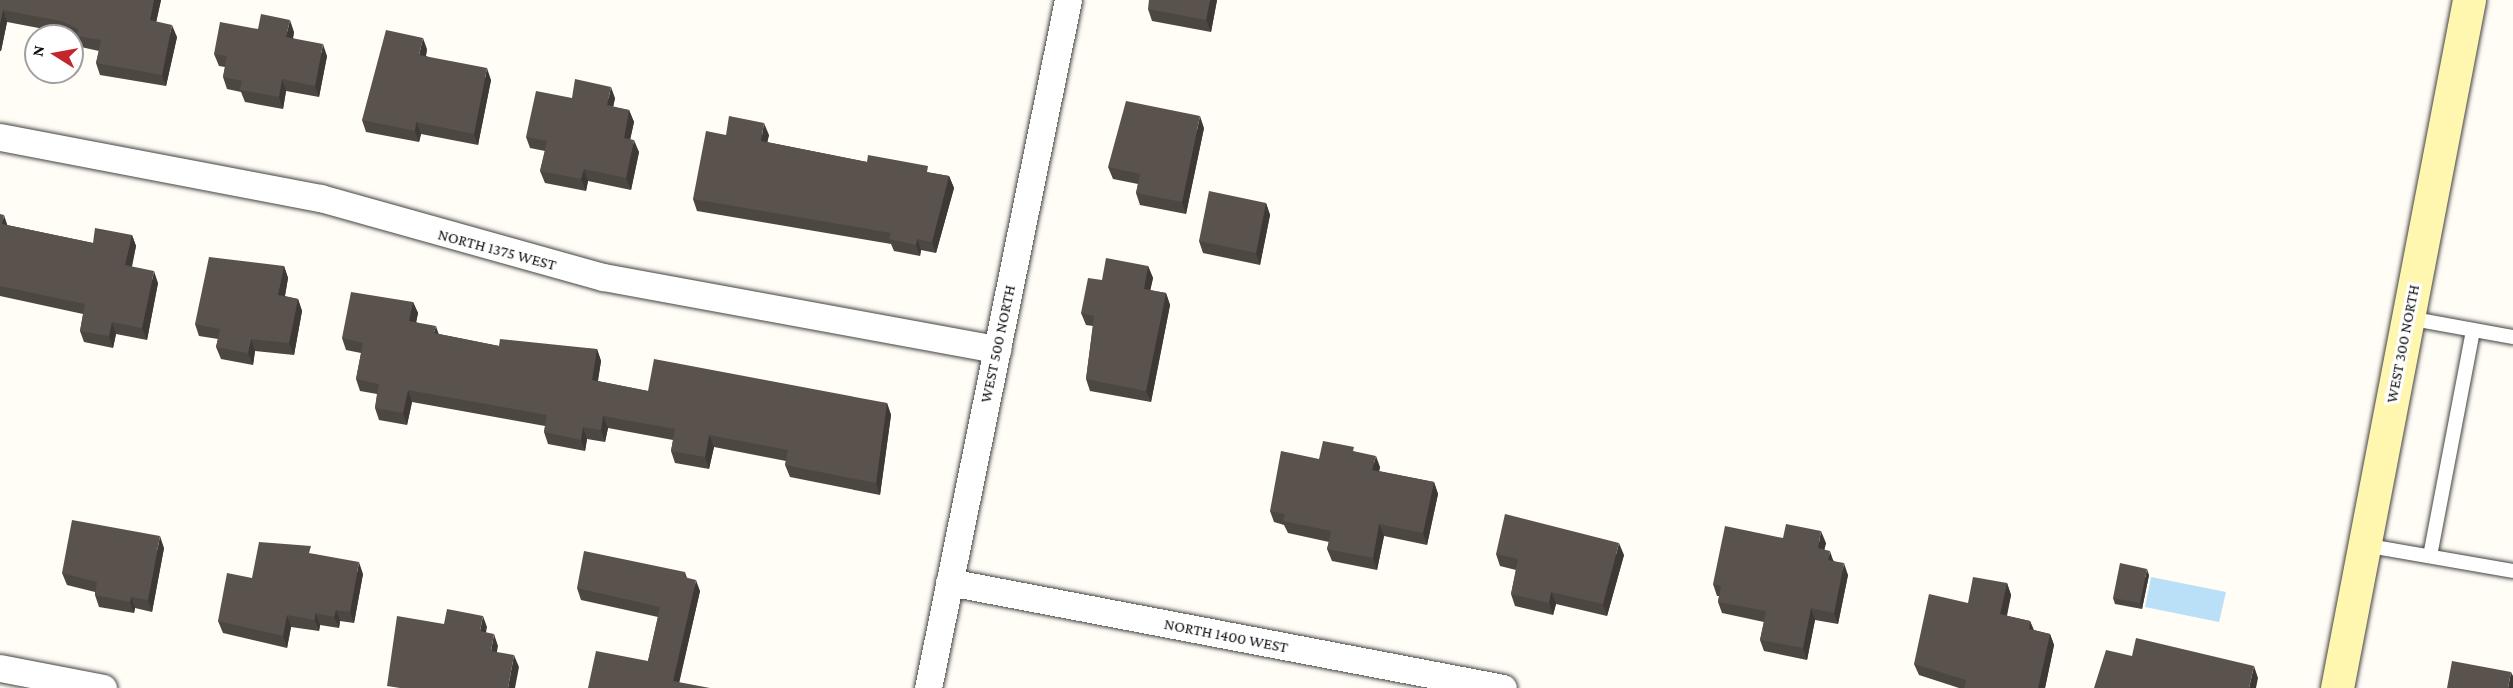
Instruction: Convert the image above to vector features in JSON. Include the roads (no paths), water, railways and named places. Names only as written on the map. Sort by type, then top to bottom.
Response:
[{"type":"street","name":"WEST 500 NORTH","points":[[928,688],[1068,0]]},
{"type":"street","name":"WEST 300 NORTH","points":[[2337,688],[2469,0]]},
{"type":"street","name":"NORTH 1375 WEST","points":[[0,137],[320,198],[603,277],[997,349]]},
{"type":"street","name":"NORTH 1400 WEST","points":[[949,582],[1503,688]]},
{"type":"street","points":[[0,668],[103,688]]},
{"type":"lane","points":[[2408,318],[2513,337]]},
{"type":"lane","points":[[2430,556],[2473,330]]},
{"type":"lane","points":[[2364,545],[2513,571]]},
{"type":"water","points":[[2151,577],[2226,592],[2219,622],[2145,607]]}]
